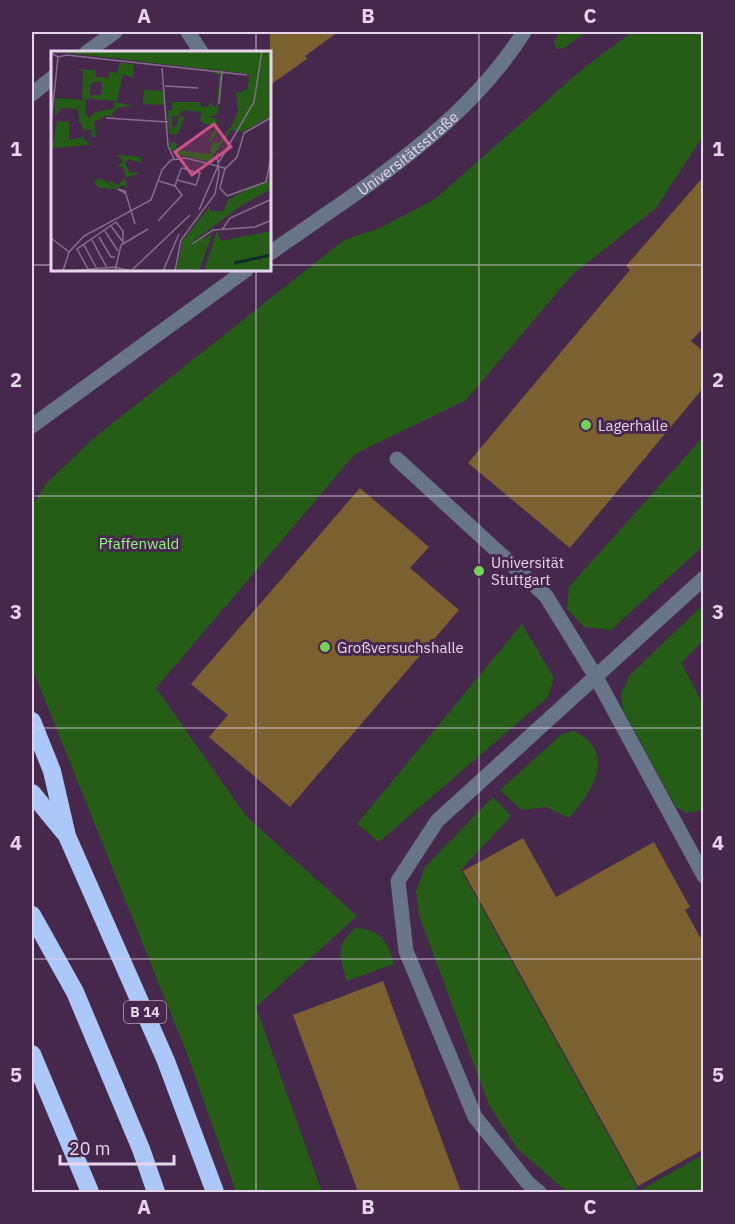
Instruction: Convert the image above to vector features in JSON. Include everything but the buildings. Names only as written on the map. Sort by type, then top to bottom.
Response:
[{"type":"highway","name":"B 14","points":[[32,721],[52,771],[67,836],[166,1061],[215,1192]]},
{"type":"highway","name":"B 14","points":[[32,793],[67,836]]},
{"type":"highway","points":[[32,915],[75,992],[141,1149],[156,1192]]},
{"type":"highway","points":[[32,1054],[90,1192]]},
{"type":"street","points":[[88,51],[115,32]]},
{"type":"street","points":[[188,32],[200,51]]},
{"type":"street","name":"Universitätsstraße","points":[[272,252],[445,125],[512,50],[524,32]]},
{"type":"street","points":[[32,94],[51,79]]},
{"type":"street","points":[[32,426],[243,272]]},
{"type":"street","points":[[397,459],[546,596],[596,677],[704,876]]},
{"type":"street","points":[[539,1192],[528,1183],[475,1118],[405,951],[398,881],[436,821],[704,578]]},
{"type":"green space","points":[[560,32],[586,32],[564,48],[556,49],[554,42]]},
{"type":"green space","name":"Pfaffenwald","points":[[632,32],[703,32],[703,136],[656,208],[572,275],[466,400],[355,454],[156,688],[246,816],[357,916],[256,1007],[322,1192],[236,1192],[188,1056],[32,668],[32,506],[47,483],[94,438],[344,240],[380,228],[435,199],[585,67]]},
{"type":"green space","points":[[703,437],[703,546],[611,630],[584,627],[567,609],[569,587]]},
{"type":"green space","points":[[703,605],[703,640],[681,663],[703,704],[703,810],[687,813],[676,807],[623,710],[621,695],[629,676]]},
{"type":"green space","points":[[522,624],[554,678],[548,697],[379,842],[357,824]]},
{"type":"green space","points":[[574,731],[587,740],[595,750],[598,761],[597,773],[586,797],[569,818],[546,807],[521,810],[500,790],[562,734]]},
{"type":"green space","points":[[493,797],[511,816],[461,870],[637,1187],[633,1192],[567,1192],[517,1148],[489,1105],[419,915],[416,891],[425,867]]},
{"type":"green space","points":[[355,928],[372,931],[382,938],[394,964],[347,981],[342,965],[341,947]]},
{"type":"green space","points":[[703,1155],[703,1192],[639,1192],[641,1190]]},
{"type":"place","name":"Lagerhalle","points":[[586,425]]},
{"type":"place","name":"Universität Stuttgart","points":[[479,571]]},
{"type":"place","name":"Großversuchshalle","points":[[325,647]]}]
